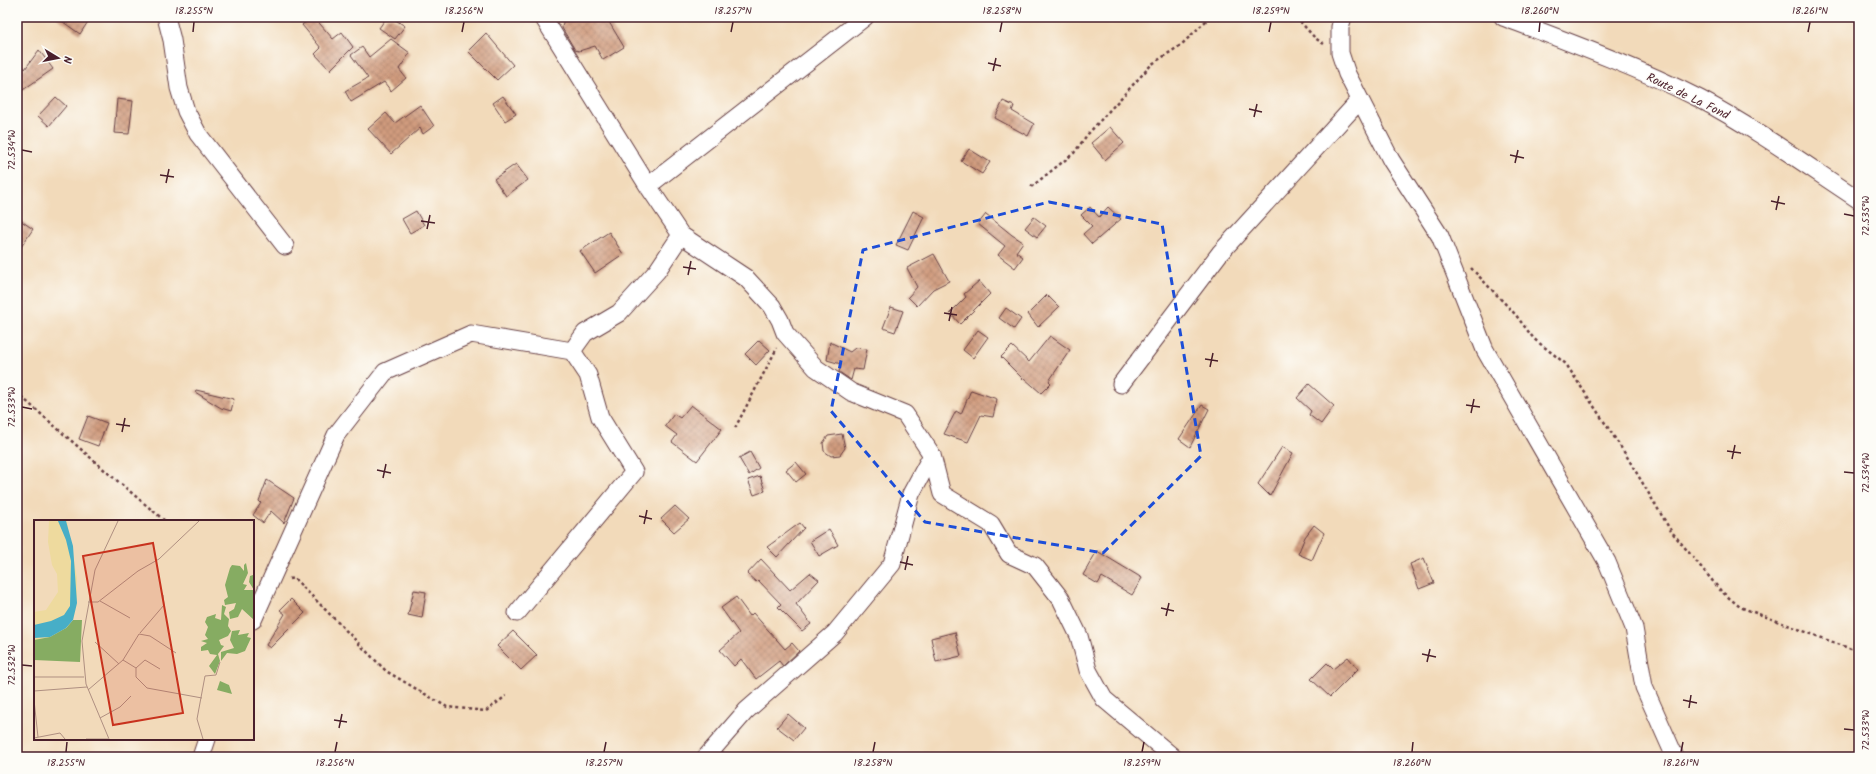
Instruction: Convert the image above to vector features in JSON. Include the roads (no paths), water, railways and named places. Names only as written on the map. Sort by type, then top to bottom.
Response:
[{"type":"street","points":[[166,17],[186,111],[198,134],[285,246]]},
{"type":"street","points":[[543,17],[648,186],[681,235],[746,278],[772,306],[785,333],[816,368],[851,392],[905,414],[932,455],[942,494],[991,524],[1009,554],[1035,566],[1061,599],[1079,636],[1088,670],[1104,698],[1173,757]]},
{"type":"street","points":[[648,186],[865,17]]},
{"type":"street","points":[[1343,17],[1340,27],[1340,53],[1346,74],[1391,160],[1440,236],[1485,350],[1607,562],[1634,628],[1644,688],[1675,757]]},
{"type":"street","name":"Route de La Fond","points":[[1504,17],[1607,57],[1699,99],[1766,136],[1859,200]]},
{"type":"street","points":[[1121,384],[1220,253],[1360,101]]},
{"type":"street","points":[[572,351],[585,333],[619,313],[657,271],[681,235]]},
{"type":"street","points":[[254,618],[336,435],[385,372],[471,334],[572,351],[588,375],[600,417],[634,472],[517,613]]},
{"type":"street","points":[[706,757],[746,711],[835,633],[892,564],[911,494],[932,455]]},
{"type":"street","points":[[201,757],[207,740]]}]
